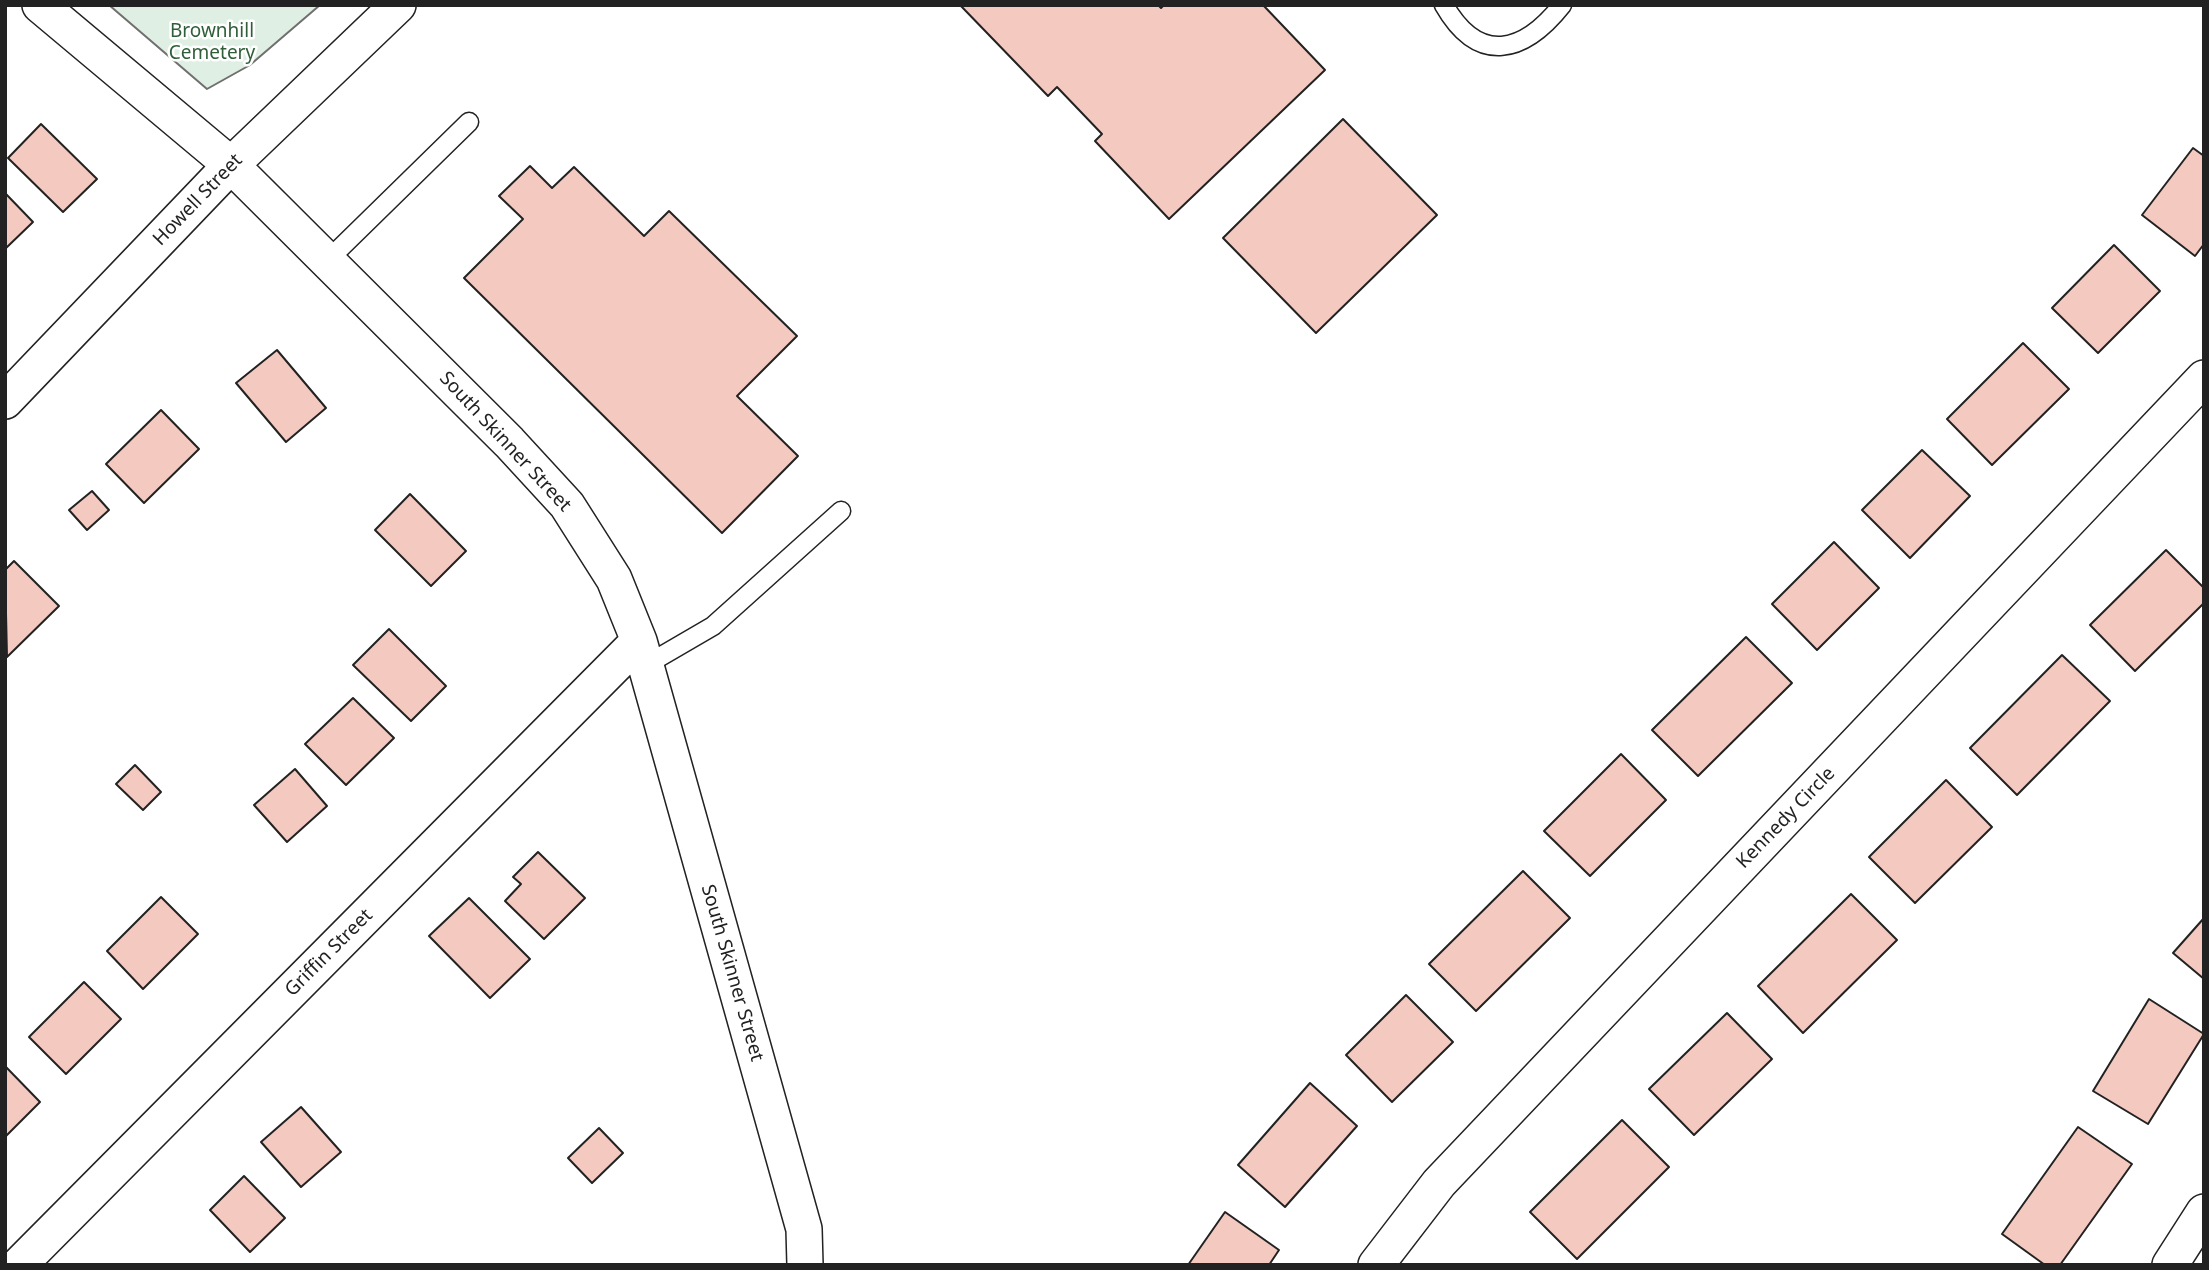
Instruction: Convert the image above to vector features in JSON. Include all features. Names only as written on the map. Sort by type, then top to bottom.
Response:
[{"type":"street","name":"South Skinner Street","points":[[40,5],[232,165],[509,442],[568,505],[614,579],[643,653],[804,1230],[804,1265]]},
{"type":"street","name":"Howell Street","points":[[5,401],[232,165],[398,5]]},
{"type":"street","name":"Kennedy Circle","points":[[1376,1265],[1439,1183],[2204,377]]},
{"type":"street","name":"Griffin Street","points":[[19,1265],[643,653]]},
{"type":"street","points":[[2170,1265],[2204,1212]]},
{"type":"lane","points":[[1444,5],[1453,20],[1471,35],[1499,48],[1520,43],[1545,26],[1562,5]]},
{"type":"lane","points":[[327,261],[469,122]]},
{"type":"lane","points":[[643,653],[713,626],[841,511]]},
{"type":"green space","name":"Brownhill Cemetery","points":[[109,5],[320,5],[250,65],[207,89]]},
{"type":"building","points":[[960,5],[1158,5],[1161,8],[1164,5],[1263,5],[1325,70],[1169,219],[1095,141],[1102,134],[1057,87],[1048,96]]},
{"type":"building","points":[[1343,119],[1437,215],[1316,333],[1223,238]]},
{"type":"building","points":[[41,124],[97,179],[63,212],[8,158]]},
{"type":"building","points":[[2193,148],[2204,156],[2204,244],[2195,256],[2142,215]]},
{"type":"building","points":[[530,166],[552,188],[574,167],[644,236],[669,211],[797,336],[737,396],[798,456],[722,533],[464,278],[523,219],[499,196]]},
{"type":"building","points":[[5,193],[33,222],[5,249]]},
{"type":"building","points":[[2114,245],[2160,291],[2098,353],[2052,308]]},
{"type":"building","points":[[2023,343],[2069,389],[1992,465],[1947,419]]},
{"type":"building","points":[[277,350],[326,408],[286,442],[236,383]]},
{"type":"building","points":[[161,410],[199,449],[144,503],[106,464]]},
{"type":"building","points":[[1922,450],[1970,496],[1910,558],[1862,510]]},
{"type":"building","points":[[92,491],[109,510],[87,530],[69,510]]},
{"type":"building","points":[[410,494],[466,551],[431,586],[375,530]]},
{"type":"building","points":[[1834,542],[1879,588],[1817,650],[1772,604]]},
{"type":"building","points":[[2166,550],[2204,588],[2204,603],[2135,671],[2090,625]]},
{"type":"building","points":[[14,561],[59,606],[7,657],[5,570]]},
{"type":"building","points":[[389,629],[446,686],[411,721],[353,665]]},
{"type":"building","points":[[1746,637],[1792,683],[1698,776],[1652,730]]},
{"type":"building","points":[[2062,655],[2110,701],[2017,795],[1970,748]]},
{"type":"building","points":[[353,698],[394,738],[346,785],[305,744]]},
{"type":"building","points":[[1621,754],[1666,800],[1590,876],[1544,831]]},
{"type":"building","points":[[135,765],[161,792],[143,810],[116,784]]},
{"type":"building","points":[[295,769],[327,806],[287,842],[254,805]]},
{"type":"building","points":[[1946,780],[1992,827],[1915,903],[1869,857]]},
{"type":"building","points":[[538,852],[585,898],[544,939],[505,901],[521,884],[513,877]]},
{"type":"building","points":[[1523,871],[1570,918],[1476,1011],[1429,964]]},
{"type":"building","points":[[1851,894],[1897,940],[1803,1033],[1758,986]]},
{"type":"building","points":[[161,897],[198,934],[143,989],[107,951]]},
{"type":"building","points":[[469,898],[530,959],[490,998],[429,936]]},
{"type":"building","points":[[2204,918],[2204,979],[2173,953]]},
{"type":"building","points":[[84,982],[121,1019],[66,1074],[29,1037]]},
{"type":"building","points":[[1406,995],[1453,1042],[1392,1102],[1346,1055]]},
{"type":"building","points":[[2149,999],[2204,1034],[2148,1124],[2093,1091]]},
{"type":"building","points":[[1727,1013],[1772,1059],[1694,1135],[1649,1089]]},
{"type":"building","points":[[5,1066],[40,1102],[5,1137]]},
{"type":"building","points":[[1310,1083],[1357,1126],[1285,1207],[1238,1165]]},
{"type":"building","points":[[301,1107],[341,1152],[301,1187],[261,1142]]},
{"type":"building","points":[[1622,1120],[1669,1167],[1577,1259],[1530,1212]]},
{"type":"building","points":[[2078,1127],[2132,1164],[2060,1265],[2045,1265],[2002,1234]]},
{"type":"building","points":[[599,1128],[623,1153],[592,1183],[568,1158]]},
{"type":"building","points":[[244,1176],[285,1218],[250,1252],[210,1210]]},
{"type":"building","points":[[1225,1212],[1279,1250],[1269,1265],[1188,1265]]}]
